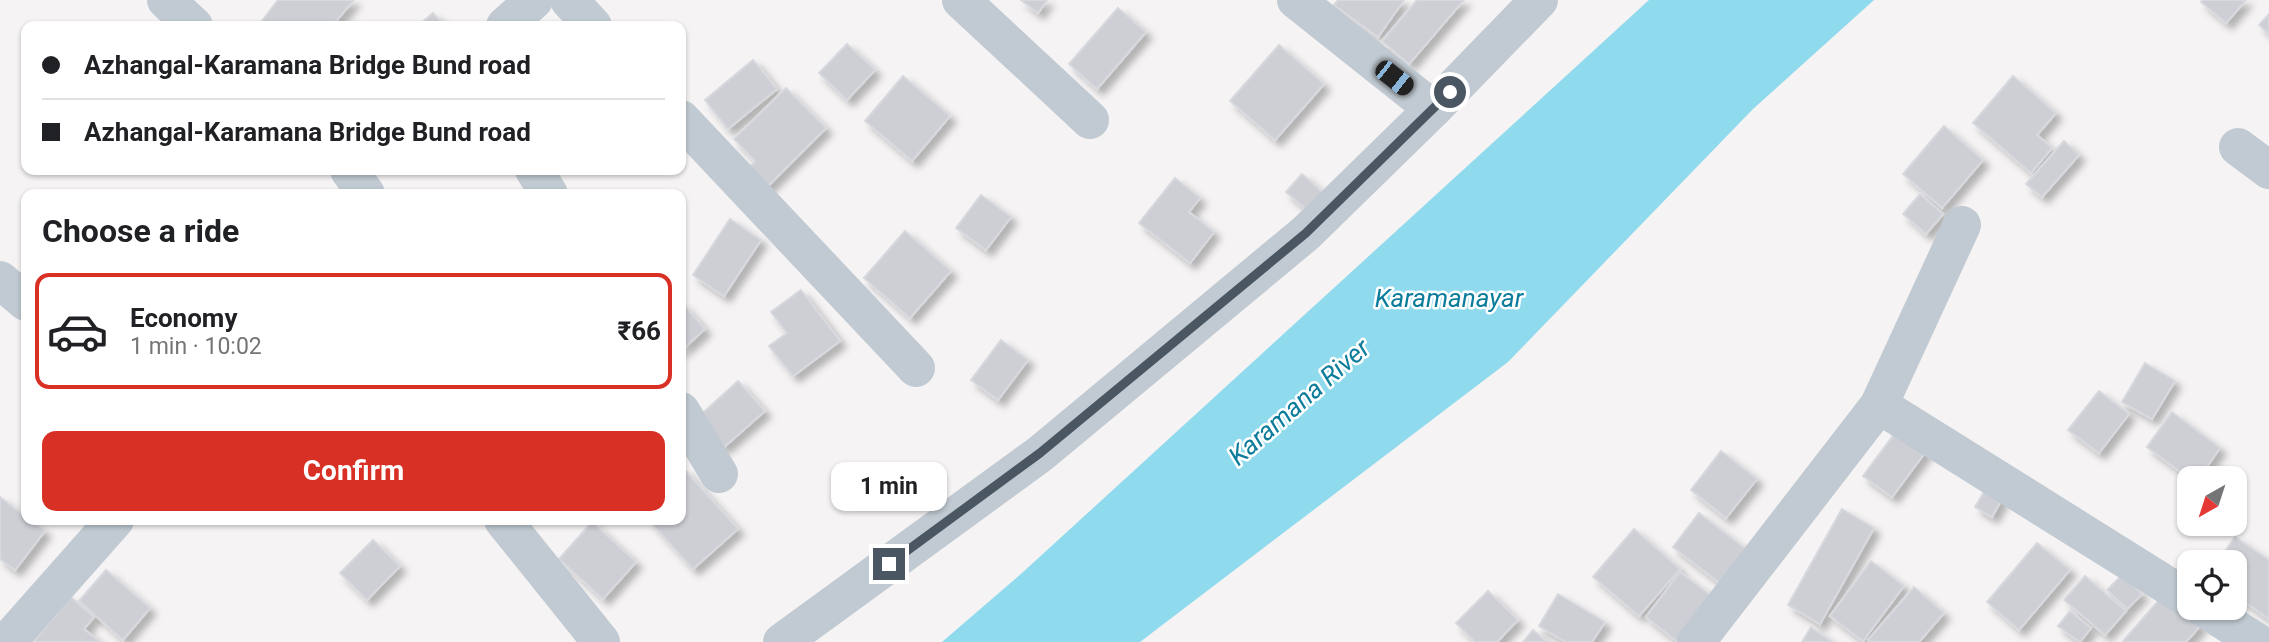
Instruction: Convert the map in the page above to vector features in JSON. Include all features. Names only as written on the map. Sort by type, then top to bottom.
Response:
[{"type":"street","points":[[166,0],[189,21]]},
{"type":"street","points":[[511,21],[534,0]]},
{"type":"street","points":[[569,0],[588,21]]},
{"type":"street","points":[[961,0],[1090,120]]},
{"type":"street","points":[[1296,0],[1433,109]]},
{"type":"street","points":[[782,642],[1040,453],[1306,233],[1433,109],[1539,0]]},
{"type":"street","points":[[686,124],[916,368]]},
{"type":"street","points":[[2238,147],[2269,170]]},
{"type":"street","points":[[1696,642],[1879,405],[1962,225]]},
{"type":"street","points":[[0,280],[21,298]]},
{"type":"street","points":[[1879,405],[2177,591]]},
{"type":"street","points":[[686,419],[719,474]]},
{"type":"street","points":[[7,642],[112,525]]},
{"type":"street","points":[[507,525],[601,642]]},
{"type":"street","points":[[2222,620],[2257,642]]},
{"type":"water","name":"Karamanayar","points":[[1649,0],[1874,0],[1753,109],[1508,362],[1140,642],[942,642],[1022,573]]},
{"type":"building","points":[[278,0],[354,0],[336,21],[262,21]]},
{"type":"building","points":[[1021,0],[1047,0],[1038,13]]},
{"type":"building","points":[[1338,0],[1404,0],[1378,37],[1334,5]]},
{"type":"building","points":[[1417,0],[1464,0],[1409,64],[1382,41]]},
{"type":"building","points":[[2246,0],[2226,23],[2201,2]]},
{"type":"building","points":[[1118,8],[1146,32],[1097,89],[1069,64]]},
{"type":"building","points":[[433,13],[440,21],[424,21]]},
{"type":"building","points":[[2269,14],[2269,34],[2259,25]]},
{"type":"building","points":[[847,44],[875,70],[847,100],[819,73]]},
{"type":"building","points":[[1279,45],[1324,84],[1275,140],[1230,101]]},
{"type":"building","points":[[753,60],[777,89],[728,129],[705,100]]},
{"type":"building","points":[[903,76],[950,116],[912,161],[865,121]]},
{"type":"building","points":[[2013,76],[2056,113],[2037,135],[2052,148],[2031,173],[1973,123]]},
{"type":"building","points":[[786,88],[826,128],[765,189],[747,170],[755,161],[734,139]]},
{"type":"building","points":[[1944,126],[1983,160],[1942,208],[1903,174]]},
{"type":"building","points":[[2064,141],[2079,155],[2042,197],[2026,184]]},
{"type":"building","points":[[1302,174],[1328,197],[1313,215],[1286,192]]},
{"type":"building","points":[[1175,178],[1200,198],[1189,212],[1214,232],[1190,263],[1139,223]]},
{"type":"building","points":[[1920,194],[1943,214],[1926,234],[1903,214]]},
{"type":"building","points":[[981,195],[1011,217],[986,250],[956,228]]},
{"type":"building","points":[[730,219],[761,240],[724,296],[693,275]]},
{"type":"building","points":[[905,231],[951,271],[910,318],[864,278]]},
{"type":"building","points":[[801,290],[840,341],[793,376],[769,346],[787,333],[771,312]]},
{"type":"building","points":[[686,308],[705,329],[686,346]]},
{"type":"building","points":[[1001,340],[1028,360],[998,400],[971,380]]},
{"type":"building","points":[[2145,363],[2175,381],[2152,419],[2122,402]]},
{"type":"building","points":[[738,381],[765,411],[723,448],[696,419]]},
{"type":"building","points":[[2099,391],[2129,414],[2099,453],[2068,430]]},
{"type":"building","points":[[2172,412],[2220,448],[2207,466],[2177,466],[2177,469],[2147,447]]},
{"type":"building","points":[[1898,429],[1927,450],[1892,497],[1863,476]]},
{"type":"building","points":[[1721,451],[1757,479],[1726,518],[1691,490]]},
{"type":"building","points":[[686,471],[738,529],[693,569],[653,525],[686,525]]},
{"type":"building","points":[[1987,487],[2003,497],[1992,517],[1975,507]]},
{"type":"building","points":[[0,497],[21,513],[21,525],[37,525],[45,531],[15,570],[0,559]]},
{"type":"building","points":[[1842,509],[1874,528],[1820,624],[1788,605]]},
{"type":"building","points":[[1699,513],[1751,553],[1725,587],[1673,547]]},
{"type":"building","points":[[589,525],[595,525],[636,562],[603,599],[559,559]]},
{"type":"building","points":[[1634,529],[1680,569],[1639,616],[1593,577]]},
{"type":"building","points":[[2235,537],[2269,560],[2269,619],[2247,603],[2247,550],[2226,550]]},
{"type":"building","points":[[373,540],[400,566],[367,600],[340,573]]},
{"type":"building","points":[[2037,543],[2070,570],[2019,630],[1987,602]]},
{"type":"building","points":[[1871,561],[1904,586],[1863,641],[1830,616]]},
{"type":"building","points":[[106,570],[150,608],[123,640],[79,601]]},
{"type":"building","points":[[1680,572],[1713,597],[1678,642],[1646,617]]},
{"type":"building","points":[[2122,575],[2142,594],[2127,609],[2107,590]]},
{"type":"building","points":[[2085,576],[2126,611],[2105,635],[2064,600]]},
{"type":"building","points":[[1914,587],[1944,613],[1919,642],[1868,640]]},
{"type":"building","points":[[1488,591],[1518,620],[1497,642],[1475,642],[1456,623]]},
{"type":"building","points":[[2165,593],[2177,604],[2177,620],[2195,620],[2201,625],[2186,642],[2123,641]]},
{"type":"building","points":[[1558,594],[1605,622],[1592,642],[1566,642],[1539,626]]},
{"type":"building","points":[[71,597],[94,617],[84,629],[100,642],[33,642]]},
{"type":"building","points":[[2070,611],[2091,628],[2080,642],[2058,626]]},
{"type":"building","points":[[1811,627],[1832,642],[1802,642]]},
{"type":"building","points":[[1533,630],[1547,642],[1523,642]]},
{"type":"route","points":[[889,564],[1040,453],[1306,233],[1450,92]]},
{"type":"water label","name":"Karamana River","points":[[1299,402]]}]
